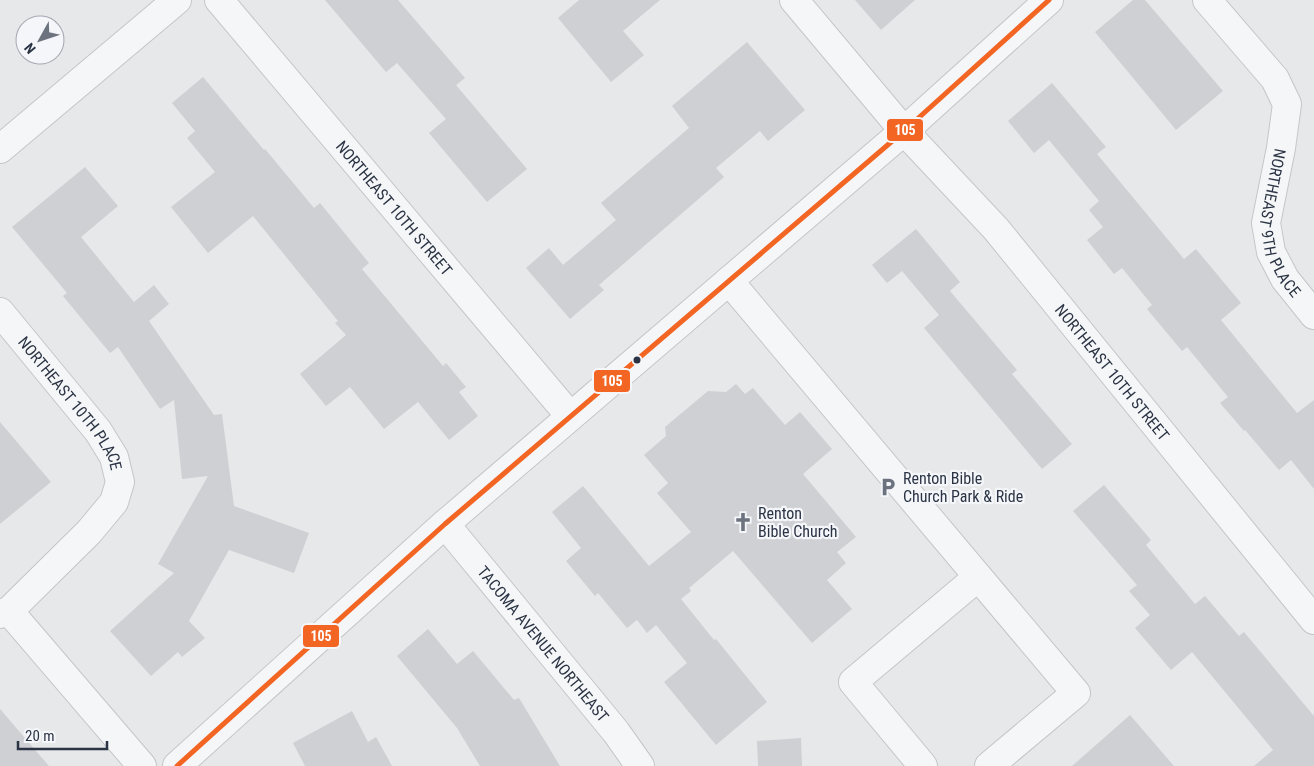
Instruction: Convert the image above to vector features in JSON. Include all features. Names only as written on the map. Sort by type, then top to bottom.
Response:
[{"type":"street","points":[[0,149],[177,0]]},
{"type":"street","name":"NORTHEAST 10TH STREET","points":[[219,0],[570,416]]},
{"type":"street","name":"NORTHEAST 10TH STREET","points":[[794,0],[904,131],[996,229],[1314,620]]},
{"type":"street","name":"NORTHEAST 9TH PLACE","points":[[1208,0],[1275,78],[1286,104],[1281,148],[1266,223],[1271,252],[1285,280],[1314,315]]},
{"type":"street","points":[[177,766],[445,524],[904,131],[1044,2]]},
{"type":"street","points":[[728,281],[1076,693],[989,766]]},
{"type":"street","name":"NORTHEAST 10TH PLACE","points":[[0,312],[98,431],[114,457],[120,482],[114,502],[89,532],[4,612]]},
{"type":"street","name":"TACOMA AVENUE NORTHEAST","points":[[445,524],[616,732],[640,766]]},
{"type":"street","points":[[923,766],[853,682],[978,577]]},
{"type":"street","points":[[4,612],[142,766]]},
{"type":"building","points":[[325,0],[398,0],[465,78],[456,85],[527,169],[487,202],[429,133],[446,119],[397,63],[386,72]]},
{"type":"building","points":[[579,0],[660,0],[623,31],[644,55],[611,82],[558,18]]},
{"type":"building","points":[[855,0],[915,0],[881,30]]},
{"type":"building","points":[[1133,0],[1145,0],[1223,91],[1176,130],[1095,32]]},
{"type":"building","points":[[747,42],[805,110],[768,141],[760,131],[716,168],[724,177],[599,285],[604,290],[570,319],[526,268],[549,248],[563,265],[616,220],[601,203],[689,128],[672,106]]},
{"type":"building","points":[[203,77],[314,208],[320,203],[369,263],[362,269],[443,366],[446,363],[466,387],[459,392],[478,416],[449,440],[418,402],[384,429],[350,387],[326,406],[300,374],[346,335],[335,323],[338,321],[253,216],[208,253],[171,207],[215,172],[187,138],[195,131],[172,103]]},
{"type":"building","points":[[1052,83],[1106,147],[1097,154],[1184,259],[1196,249],[1241,303],[1221,320],[1297,413],[1314,400],[1314,489],[1291,460],[1279,470],[1220,403],[1228,397],[1187,347],[1182,351],[1147,309],[1152,305],[1122,268],[1114,274],[1087,240],[1103,227],[1089,210],[1099,201],[1049,140],[1034,153],[1008,121]]},
{"type":"building","points":[[85,167],[118,206],[81,237],[134,302],[154,285],[169,304],[149,321],[214,415],[222,414],[234,506],[309,533],[294,573],[229,550],[189,621],[205,638],[182,657],[178,652],[151,676],[110,631],[174,573],[158,564],[208,476],[182,479],[174,400],[160,409],[118,347],[110,353],[63,296],[67,293],[12,227]]},
{"type":"building","points":[[916,229],[960,282],[950,291],[1017,370],[1012,374],[1072,444],[1042,469],[924,328],[939,315],[902,271],[887,283],[872,265]]},
{"type":"building","name":"Renton Bible Church","points":[[736,384],[745,394],[753,388],[785,425],[800,412],[832,449],[803,474],[856,537],[837,552],[846,563],[827,580],[852,609],[812,643],[733,551],[689,588],[691,591],[681,599],[767,702],[716,745],[664,682],[687,663],[656,625],[647,633],[637,620],[627,628],[598,593],[595,596],[566,561],[581,548],[552,512],[583,486],[649,566],[691,532],[657,493],[668,483],[644,455],[666,436],[665,427],[708,391],[726,392]]},
{"type":"building","points":[[0,422],[51,482],[0,524]]},
{"type":"building","points":[[1104,485],[1151,540],[1146,545],[1195,604],[1205,596],[1239,636],[1244,632],[1314,716],[1314,766],[1254,766],[1273,750],[1192,652],[1171,670],[1135,628],[1150,615],[1129,591],[1137,585],[1073,511]]},
{"type":"building","points":[[428,629],[457,664],[473,651],[514,700],[519,698],[560,766],[480,766],[457,728],[397,656]]},
{"type":"building","points":[[0,709],[49,766],[0,766]]},
{"type":"building","points":[[352,711],[368,742],[376,737],[392,766],[305,766],[293,743]]},
{"type":"building","points":[[1130,715],[1174,766],[1072,766]]},
{"type":"building","points":[[801,738],[802,766],[758,766],[757,741]]},
{"type":"transit line","name":"105","points":[[177,766],[445,524],[904,131],[1049,0]]},
{"type":"place","name":"Renton Bible Church Park & Ride","points":[[888,487]]},
{"type":"place","name":"Renton Bible Church","points":[[743,522]]}]
